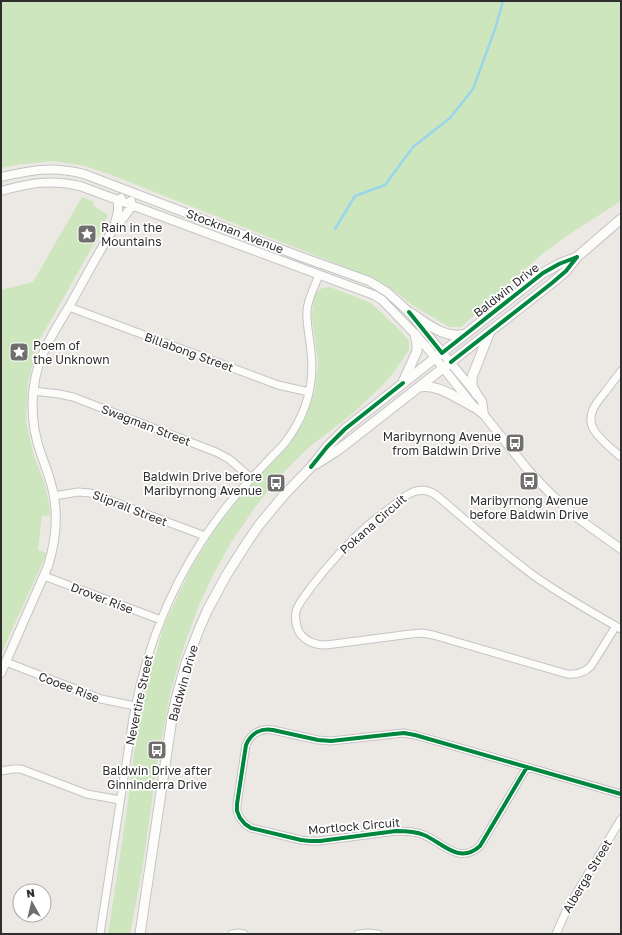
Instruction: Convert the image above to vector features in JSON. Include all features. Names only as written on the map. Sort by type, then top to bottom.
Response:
[{"type":"main road","name":"Baldwin Drive","points":[[311,467],[346,444],[559,277],[577,257],[621,219]]},
{"type":"main road","name":"Baldwin Drive","points":[[140,934],[172,718],[181,681],[208,609],[237,558],[275,505],[345,429],[543,273],[559,264],[577,257]]},
{"type":"main road","points":[[409,312],[443,333],[452,335],[466,334]]},
{"type":"main road","points":[[477,395],[472,386],[472,377],[490,332]]},
{"type":"main road","points":[[403,383],[417,351],[415,334]]},
{"type":"main road","points":[[419,387],[435,387],[474,407]]},
{"type":"street","name":"Stockman Avenue","points":[[1,177],[42,169],[63,170],[84,174],[368,281],[387,292],[409,312],[439,355]]},
{"type":"street","name":"Stockman Avenue","points":[[1,191],[43,182],[62,182],[80,186],[319,275],[382,300],[415,334],[439,355]]},
{"type":"street","points":[[1,673],[44,576],[51,557],[55,537],[56,516],[54,496],[35,433],[33,412],[35,380],[41,358],[51,338],[113,229],[118,212],[118,200],[129,191],[132,205],[125,216],[113,229]]},
{"type":"street","name":"Nevertire Street","points":[[100,934],[135,706],[146,663],[160,620],[181,577],[205,536],[227,506],[290,436],[304,412],[311,384],[312,364],[307,311],[319,275]]},
{"type":"street","name":"Billabong Street","points":[[69,307],[278,385],[309,392]]},
{"type":"street","points":[[439,355],[474,407],[484,415],[528,470],[553,496],[579,519],[621,549]]},
{"type":"street","points":[[447,365],[482,401],[484,415]]},
{"type":"street","points":[[621,371],[596,404],[592,411],[591,418],[595,431],[608,446],[621,456]]},
{"type":"street","name":"Swagman Street","points":[[34,390],[73,397],[216,452],[229,459],[251,478]]},
{"type":"street","name":"Pokana Circuit","points":[[422,490],[429,491],[436,495],[509,557],[534,576],[618,628],[591,666],[582,673],[567,674],[422,633],[326,645],[317,644],[302,636],[296,624],[296,616],[298,608],[309,590],[346,546],[407,495],[414,491],[422,490]]},
{"type":"street","name":"Sliprail Street","points":[[54,496],[78,492],[90,493],[205,536]]},
{"type":"street","name":"Drover Rise","points":[[44,576],[160,620]]},
{"type":"street","name":"Cooee Rise","points":[[6,662],[105,700],[135,706]]},
{"type":"street","name":"Mortlock Circuit","points":[[527,767],[480,846],[466,854],[454,852],[425,836],[408,831],[396,831],[320,841],[302,840],[248,827],[242,822],[237,811],[246,745],[255,733],[266,729],[331,742],[394,734],[410,734],[527,767],[621,794]]},
{"type":"street","points":[[1,771],[13,769],[21,770],[88,794],[120,800]]},
{"type":"street","name":"Alberga Street","points":[[556,934],[567,910],[621,820]]},
{"type":"street","points":[[232,934],[244,934]]},
{"type":"street","points":[[358,934],[378,934]]},
{"type":"green space","points":[[1,1],[621,1],[621,201],[565,237],[542,254],[461,327],[449,327],[412,305],[375,279],[109,174],[85,166],[52,161],[1,168]]},
{"type":"green space","points":[[82,197],[93,201],[94,206],[108,215],[103,228],[39,341],[28,382],[26,422],[34,456],[45,484],[51,515],[42,516],[38,550],[47,553],[1,654],[1,290],[33,282]]},
{"type":"green space","points":[[330,287],[371,303],[401,331],[409,341],[409,350],[384,384],[351,415],[308,448],[280,476],[256,506],[232,541],[212,577],[199,605],[184,646],[171,690],[158,759],[142,871],[130,934],[108,934],[127,809],[139,714],[164,625],[192,566],[217,526],[252,482],[289,445],[303,423],[315,391],[318,363],[312,317],[313,304],[316,293],[322,288]]},
{"type":"waterway","points":[[335,229],[355,196],[385,185],[413,147],[450,118],[473,89],[495,29],[503,1]]},
{"type":"cycle path","points":[[409,312],[442,353],[543,273],[559,264],[577,257]]},
{"type":"cycle path","points":[[451,362],[552,283],[566,271],[577,257]]},
{"type":"cycle path","points":[[311,467],[327,447],[345,429],[403,383]]},
{"type":"cycle path","points":[[527,767],[480,846],[465,853],[451,851],[424,835],[410,832],[396,831],[320,841],[301,840],[251,828],[240,818],[237,811],[246,745],[254,734],[264,730],[273,730],[318,740],[331,741],[404,733],[415,735],[621,794]]},
{"type":"place","name":"Rain in the Mountains","points":[[87,234]]},
{"type":"place","name":"Poem of the Unknown","points":[[19,352]]},
{"type":"place","name":"Maribyrnong Avenue from Baldwin Drive","points":[[515,443]]},
{"type":"place","name":"Maribyrnong Avenue before Baldwin Drive","points":[[529,481]]},
{"type":"place","name":"Baldwin Drive before Maribyrnong Avenue","points":[[276,483]]},
{"type":"place","name":"Baldwin Drive after Ginninderra Drive","points":[[157,750]]}]
